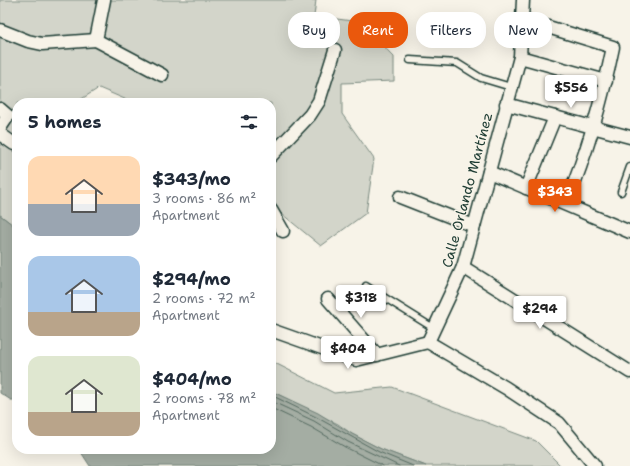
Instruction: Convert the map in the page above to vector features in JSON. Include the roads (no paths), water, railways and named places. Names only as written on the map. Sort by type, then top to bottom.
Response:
[{"type":"street","points":[[96,40],[104,0]]},
{"type":"street","name":"Calle Orlando Martínez","points":[[522,12],[523,0]]},
{"type":"street","points":[[552,28],[612,47],[606,81],[601,90],[594,128],[583,163],[566,204]]},
{"type":"street","points":[[0,30],[28,41],[42,44],[96,40],[162,76]]},
{"type":"street","name":"Calle Orlando Martínez","points":[[428,342],[463,267],[520,57],[520,48]]},
{"type":"street","points":[[276,151],[310,115],[319,101],[335,50]]},
{"type":"street","points":[[520,57],[606,81]]},
{"type":"street","points":[[506,104],[630,137]]},
{"type":"street","points":[[0,109],[8,116],[0,128]]},
{"type":"street","points":[[526,188],[555,117]]},
{"type":"street","points":[[0,134],[12,143]]},
{"type":"street","points":[[489,172],[630,232]]},
{"type":"street","points":[[400,197],[474,226]]},
{"type":"street","points":[[276,219],[283,231]]},
{"type":"street","points":[[463,267],[630,372]]},
{"type":"street","points":[[328,299],[377,355]]},
{"type":"street","points":[[276,332],[356,360],[428,342],[560,422],[595,466]]},
{"type":"lane","points":[[410,60],[457,63],[481,78],[511,87]]},
{"type":"lane","points":[[621,192],[630,167]]},
{"type":"lane","points":[[366,286],[435,329]]},
{"type":"water","points":[[0,215],[12,224],[12,400],[0,393]]},
{"type":"water","points":[[276,393],[318,413],[352,434],[381,449],[426,466],[90,466],[82,454],[276,454]]}]
